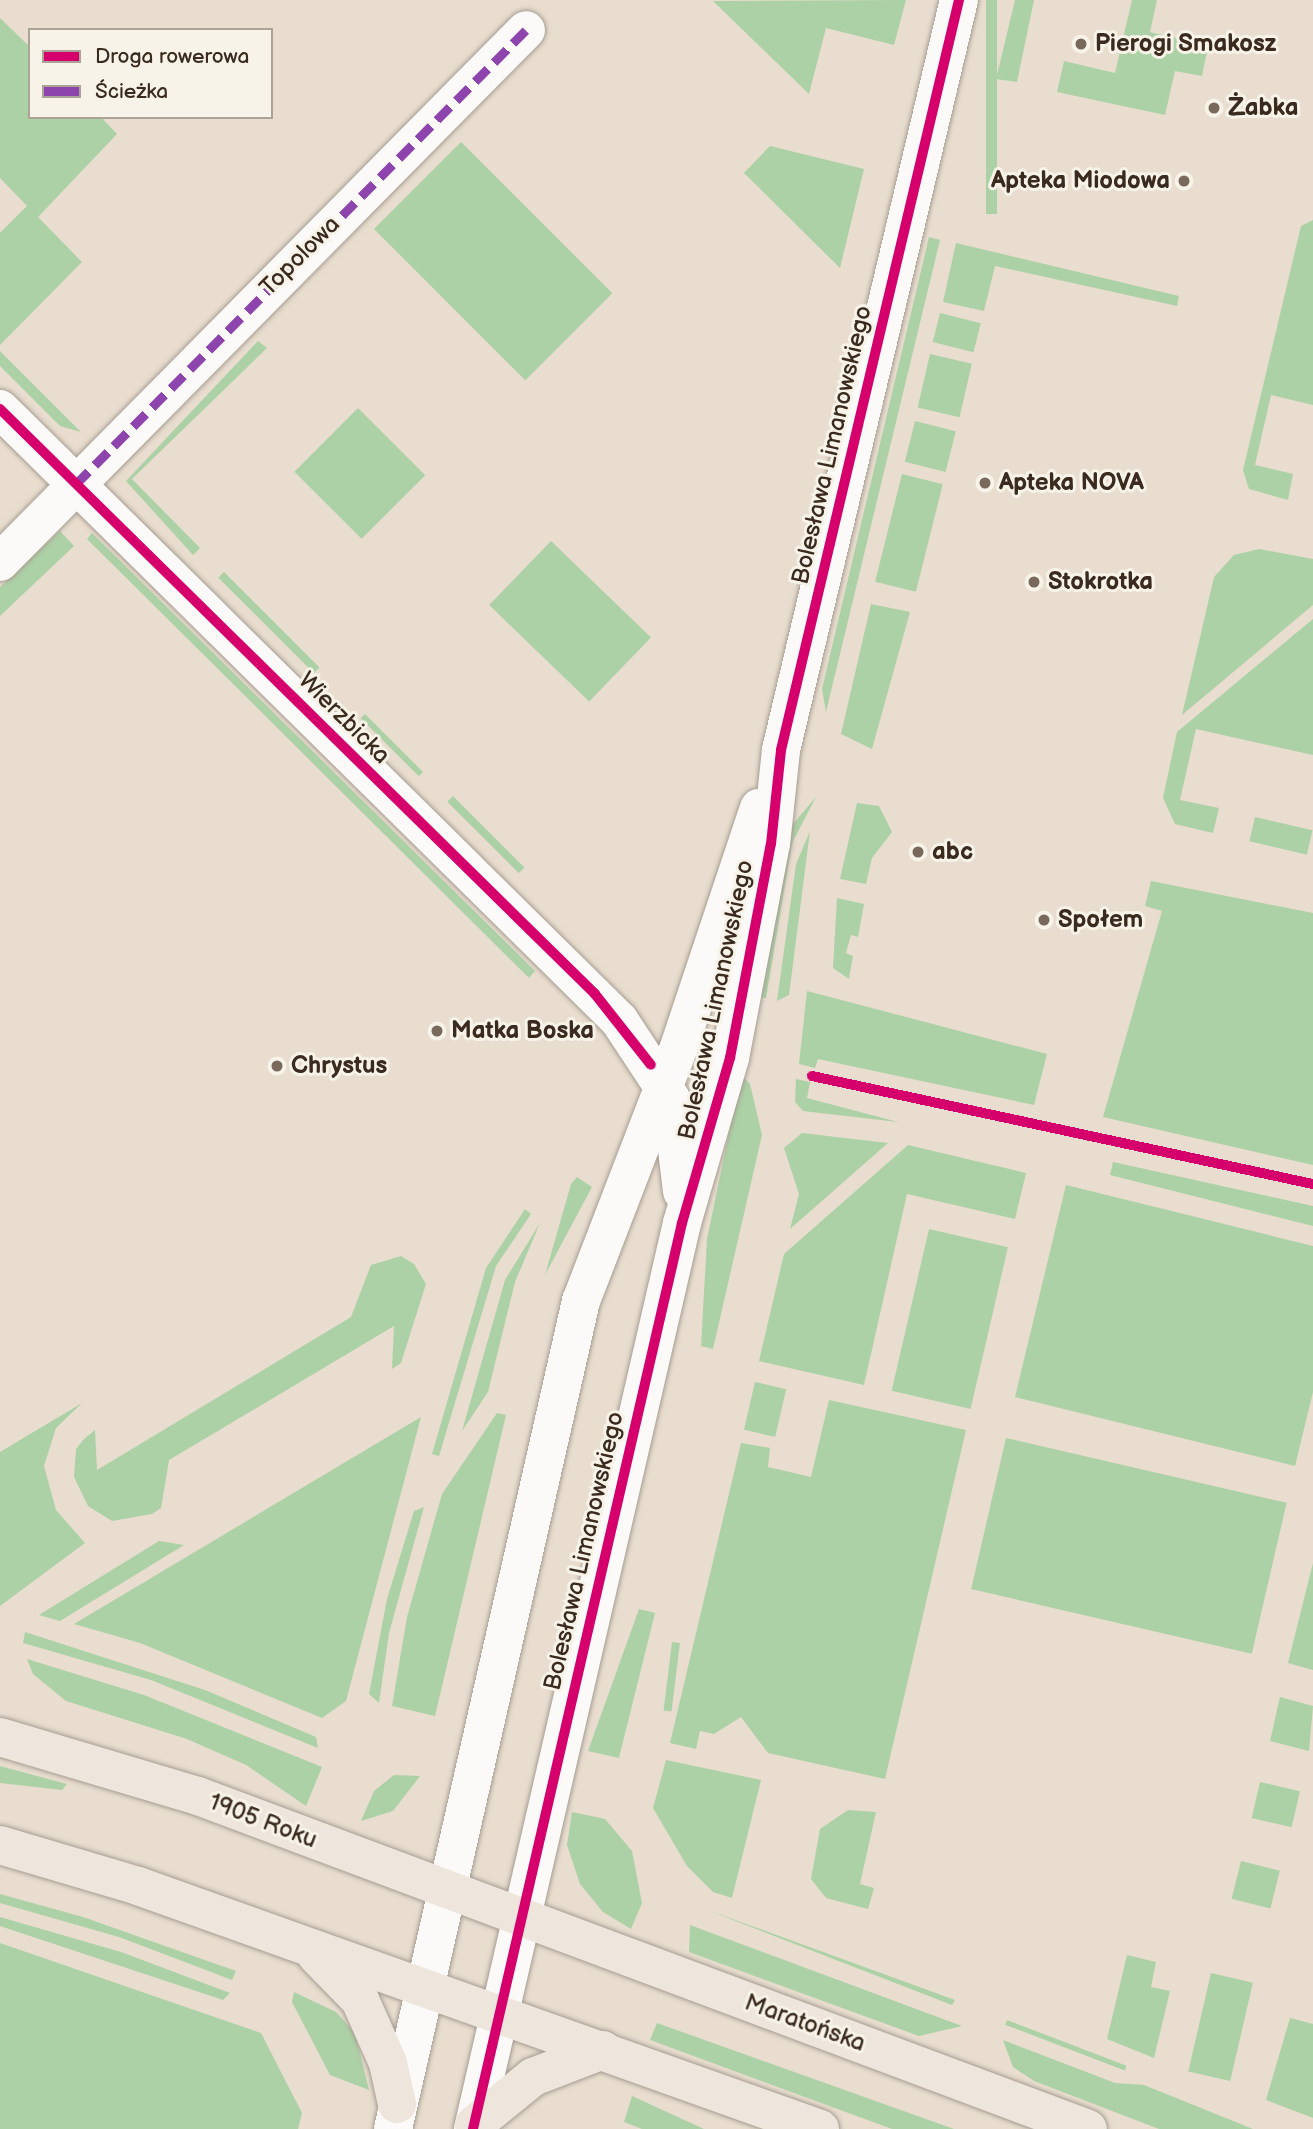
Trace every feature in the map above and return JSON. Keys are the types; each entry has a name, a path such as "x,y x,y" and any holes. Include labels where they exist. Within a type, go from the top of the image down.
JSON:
{"main road":[{"name":"1905 Roku","path":"0,1737 130,1772 522,1919"},
{"path":"0,1845 64,1861 820,2129"},
{"name":"Maratońska","path":"522,1919 1088,2129"},
{"path":"304,1945 360,2000 388,2063 395,2117"},
{"path":"474,2127 533,2077 603,2050"}],"street":[{"name":"Bolesława Limanowskiego","path":"395,2117 581,1301 780,758 959,0"},
{"name":"Topolowa","path":"0,562 526,30"},
{"name":"Wierzbicka","path":"0,409 595,994 663,1083"},
{"name":"Bolesława Limanowskiego","path":"474,2127 681,1223 730,1058 771,844 780,758"},
{"name":"Bolesława Limanowskiego","path":"663,1083 681,1144 681,1223"}],"green space":[{"path":"906,0 894,45 826,28 809,94 713,1"},
{"path":"986,0 997,0 997,214 986,214"},
{"path":"1015,0 1034,0 1017,82 996,79"},
{"path":"1132,0 1157,0 1150,32 1208,46 1202,76 1175,71 1165,115 1057,92 1064,61 1115,73"},
{"path":"0,18 28,45 28,119 103,119 117,134 38,217 82,262 0,345 0,233 27,206 0,178"},
{"path":"461,142 612,293 525,380 374,229"},
{"path":"770,146 864,169 840,268 744,173"},
{"path":"1313,220 1313,405 1271,395 1255,465 1293,474 1288,500 1249,489 1243,470 1301,226"},
{"path":"929,237 940,240 826,712 822,689"},
{"path":"956,243 1179,296 1177,306 995,266 984,311 943,302"},
{"path":"940,313 981,323 973,352 933,342"},
{"path":"258,341 267,348 132,479 200,548 193,555 126,481"},
{"path":"0,351 81,432 60,426 0,366"},
{"path":"930,354 972,364 960,417 918,408"},
{"path":"358,408 425,475 362,539 294,472"},
{"path":"915,421 956,431 946,472 905,462"},
{"path":"902,474 943,484 916,592 875,582"},
{"path":"60,531 74,546 0,616 0,587"},
{"path":"92,533 535,971 529,978 87,539"},
{"path":"551,541 651,638 589,702 489,605"},
{"path":"1259,549 1313,559 1313,605 1182,715 1214,577 1234,555"},
{"path":"224,572 319,667 314,673 218,578"},
{"path":"871,604 910,612 872,749 841,734"},
{"path":"1313,619 1313,755 1196,729 1180,800 1219,808 1213,833 1175,824 1163,798 1177,732"},
{"path":"365,714 423,772 419,776 361,718"},
{"path":"453,796 524,867 519,873 447,802"},
{"path":"816,797 792,843 766,998 758,997 793,824"},
{"path":"857,803 879,806 892,832 872,858 866,884 840,879"},
{"path":"1255,817 1312,830 1307,855 1249,841"},
{"path":"810,831 789,995 777,1001 796,864"},
{"path":"1151,881 1313,913 1313,1165 1103,1117 1162,911 1145,906"},
{"path":"837,898 864,904 858,937 851,935 846,953 853,956 849,979 833,968"},
{"path":"807,991 1047,1054 1034,1105 818,1059 815,1068 799,1064"},
{"path":"741,1075 750,1084 762,1135 713,1349 701,1346 707,1239"},
{"path":"796,1079 810,1082 807,1098 898,1122 803,1111 795,1102"},
{"path":"802,1133 888,1143 790,1229 799,1194 784,1148"},
{"path":"908,1145 1026,1173 1015,1219 907,1194 864,1385 759,1361 784,1254"},
{"path":"1113,1162 1313,1206 1313,1226 1110,1175"},
{"path":"577,1177 592,1187 545,1275 571,1184"},
{"path":"1066,1185 1313,1246 1313,1392 1295,1466 1015,1397"},
{"path":"525,1209 531,1214 496,1266 439,1456 432,1454 486,1268"},
{"path":"540,1223 515,1282 488,1392 462,1431 505,1280"},
{"path":"929,1229 1008,1247 971,1409 892,1391"},
{"path":"401,1256 414,1264 426,1284 401,1363 392,1369 394,1326 169,1460 161,1508 152,1514 112,1521 88,1506 74,1477 76,1449 95,1430 97,1470 351,1317 371,1265"},
{"path":"755,1382 786,1389 775,1437 744,1430"},
{"path":"829,1400 966,1430 885,1779 768,1753 741,1717 714,1734 700,1731 696,1749 670,1743 741,1443 770,1448 768,1467 811,1477"},
{"path":"82,1403 56,1428 44,1466 56,1510 85,1543 0,1606 0,1452"},
{"path":"497,1413 506,1415 435,1716 392,1706 407,1617 442,1494"},
{"path":"421,1417 346,1701 322,1718 140,1643 74,1624"},
{"path":"1006,1438 1287,1503 1252,1654 971,1589"},
{"path":"424,1507 389,1633 379,1703 369,1694 387,1599 414,1511"},
{"path":"159,1541 184,1545 60,1621 39,1615"},
{"path":"1313,1563 1313,1670 1288,1663"},
{"path":"639,1609 655,1613 619,1758 588,1751"},
{"path":"25,1632 205,1690 316,1737 318,1748 151,1680 23,1643"},
{"path":"672,1642 680,1643 672,1711 664,1710"},
{"path":"27,1659 144,1695 322,1767 306,1806 246,1765 187,1739 66,1701 33,1674"},
{"path":"1280,1697 1313,1706 1309,1751 1270,1741"},
{"path":"666,1760 761,1780 732,1898 713,1892 687,1866 653,1808"},
{"path":"0,1766 67,1784 62,1790 0,1783"},
{"path":"394,1775 420,1776 393,1811 361,1821 374,1791"},
{"path":"1260,1782 1300,1791 1292,1827 1252,1818"},
{"path":"848,1810 876,1812 860,1884 874,1888 868,1909 826,1898 811,1879 820,1829"},
{"path":"572,1812 605,1819 632,1851 642,1903 631,1929 603,1912 580,1884 567,1845"},
{"path":"1241,1861 1280,1871 1270,1909 1232,1899"},
{"path":"0,1894 83,1917 236,1971 232,1980 119,1937 0,1903"},
{"path":"705,1909 955,2000 952,2005"},
{"path":"0,1917 121,1952 230,1993 223,2000 0,1926"},
{"path":"690,1925 962,2026 919,2036 689,1952"},
{"path":"0,1943 261,2033 302,2113 298,2129 0,2129"},
{"path":"1127,1955 1156,1962 1151,1987 1170,1991 1154,2058 1107,2039"},
{"path":"1211,1973 1253,1983 1230,2081 1188,2071"},
{"path":"294,1992 336,2012 355,2033 369,2090 330,2075 292,2002"},
{"path":"1290,2018 1313,2024 1313,2118 1266,2100"},
{"path":"1007,2020 1126,2066 1125,2071 1005,2025"},
{"path":"657,2023 954,2129 892,2129 650,2040"},
{"path":"1003,2040 1115,2083 1144,2085 1253,2129 1159,2129 1034,2081 1013,2067"},
{"path":"632,2096 704,2129 642,2129 624,2122"}],"marked path":[{"path":"76,484 526,30"}],"cycle path":[{"path":"473,2129 682,1223 730,1058 771,844 781,750 959,0"},
{"path":"0,409 595,994 651,1065"},
{"path":"812,1076 1313,1184"}],"place":[{"name":"Pierogi Smakosz","path":"1081,44"},
{"name":"Żabka","path":"1214,108"},
{"name":"Apteka Miodowa","path":"1184,181"},
{"name":"Apteka NOVA","path":"985,483"},
{"name":"Stokrotka","path":"1034,582"},
{"name":"abc","path":"918,852"},
{"name":"Społem","path":"1044,920"},
{"name":"Matka Boska","path":"437,1031"},
{"name":"Chrystus","path":"277,1066"}]}
